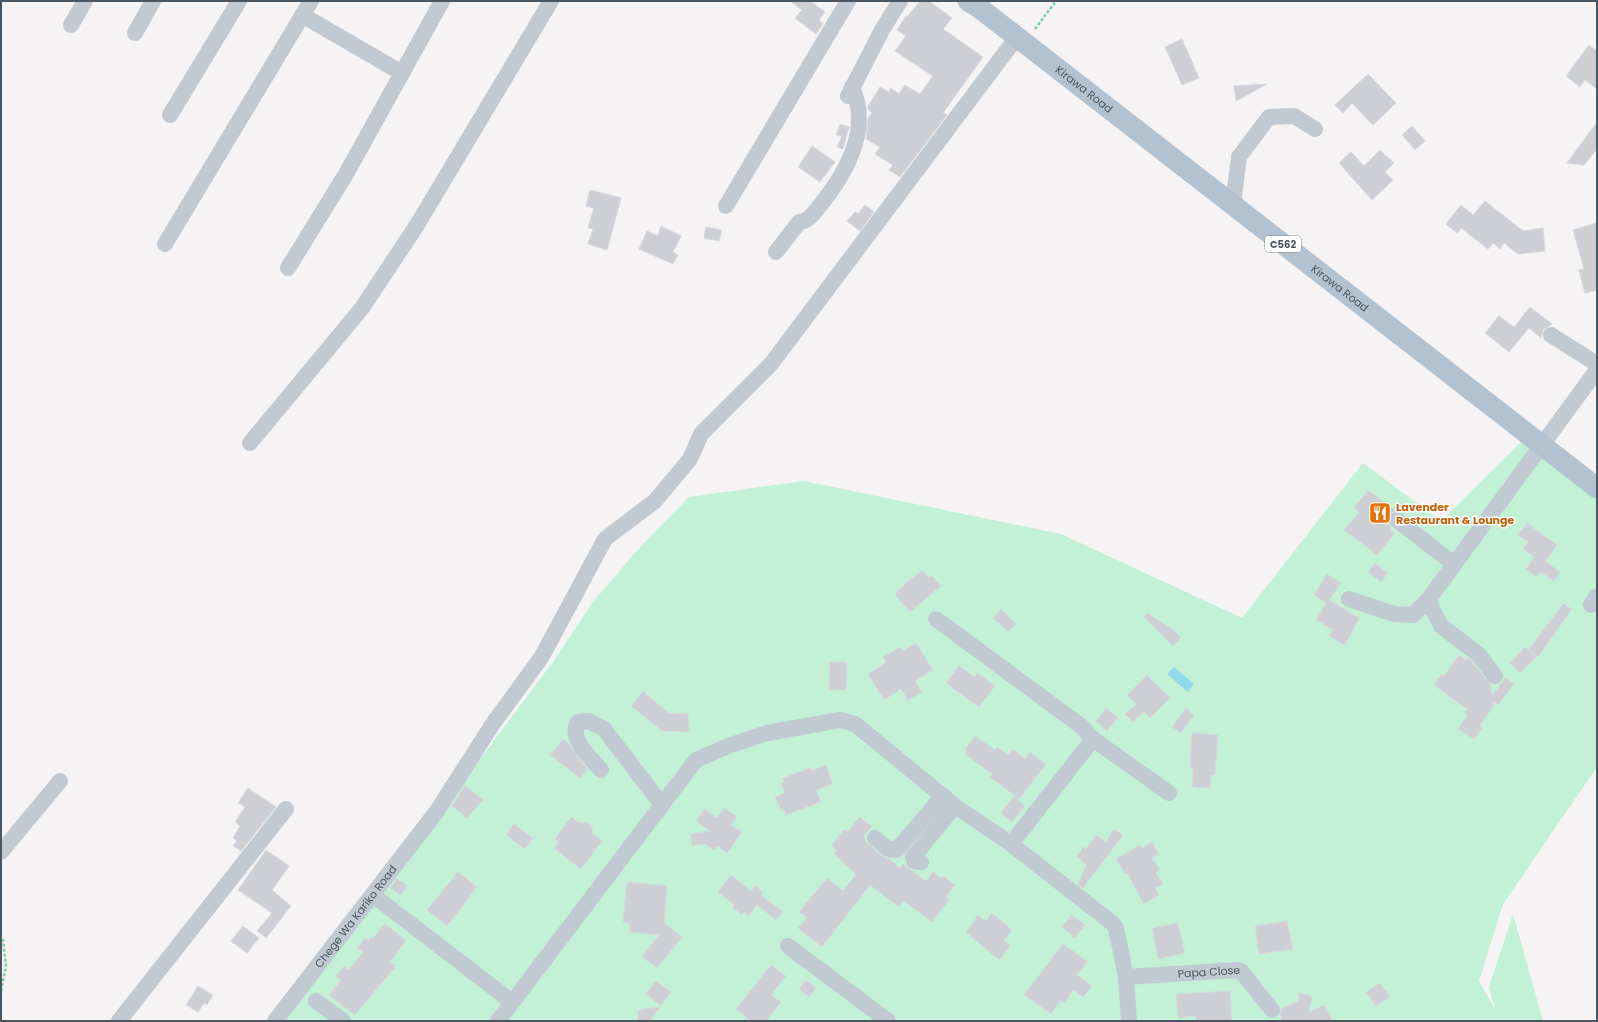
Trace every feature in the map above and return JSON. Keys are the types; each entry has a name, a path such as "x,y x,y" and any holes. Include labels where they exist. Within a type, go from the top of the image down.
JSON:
{"main road":[{"name":"Kirawa Road","path":"968,1 1021,40 1541,446 1597,488"}],"street":[{"path":"71,25 85,1"},
{"path":"135,33 153,1"},
{"path":"170,115 239,1"},
{"path":"165,244 311,1"},
{"path":"288,268 346,174 442,1"},
{"path":"250,443 362,308 417,225 551,1"},
{"path":"726,206 848,1"},
{"path":"776,252 799,222 805,221 812,215 829,194 851,157 860,117 857,97 849,93 882,30 900,1"},
{"path":"302,15 402,73"},
{"name":"Chege Wa Kariko Road","path":"274,1021 436,811 494,722 541,658 605,539 655,501 690,460 701,434 771,364 1021,40"},
{"path":"1233,205 1239,157 1269,116 1294,116 1315,129"},
{"path":"1550,335 1597,364"},
{"path":"1349,599 1394,614 1413,615 1428,600 1597,370"},
{"path":"1397,520 1454,564"},
{"path":"1428,600 1441,626 1478,654 1495,676"},
{"path":"936,620 1081,726 1093,739 1169,793"},
{"path":"498,1021 696,760 728,746 767,733 840,720 855,724 949,801 1011,844 1112,923 1116,928 1126,977 1129,1021"},
{"path":"601,770 577,739 574,731 578,722 590,721 604,729 662,805"},
{"path":"1011,844 1093,739"},
{"path":"1,852 60,781"},
{"path":"875,838 888,849 896,850 949,801"},
{"path":"920,862 914,861 913,857 949,801"},
{"path":"119,1021 286,809"},
{"path":"378,899 512,1002"},
{"path":"788,946 888,1021"},
{"name":"Papa Close","path":"1126,977 1237,970 1242,971 1272,1010"},
{"path":"316,1001 343,1021"}],"path":[{"path":"1021,40 1056,1"},
{"path":"1,991 6,966 3,939"}],"green space":[{"path":"1523,440 1597,498 1597,767 1503,904 1479,981 1495,1009 1489,987 1513,914 1543,1021 283,1021 553,662 592,603 641,546 689,497 804,481 1061,534 1242,618 1363,463 1441,521"}],"water":[{"path":"1174,667 1194,684 1188,692 1167,674"}],"building":[{"path":"790,1 810,1 825,12 819,20 823,24 816,34 795,18 802,10"},
{"path":"920,1 929,1 952,18 943,29 983,57 943,113 947,115 900,177 889,170 893,165 875,154 880,147 866,139 868,118 872,113 867,108 880,87 889,92 891,88 899,94 905,85 920,94 933,76 895,51 906,36 897,30 906,16 907,17"},
{"path":"1182,39 1199,78 1182,85 1165,47"},
{"path":"1589,45 1597,51 1597,89 1585,80 1580,87 1566,76"},
{"path":"1368,74 1396,103 1373,125 1352,103 1343,113 1335,105"},
{"path":"1267,84 1236,101 1234,86"},
{"path":"1597,122 1597,149 1584,165 1567,163"},
{"path":"840,124 849,127 843,149 837,147 842,136 836,135"},
{"path":"1412,126 1425,141 1415,150 1402,135"},
{"path":"812,146 835,162 820,182 798,167"},
{"path":"1380,150 1394,163 1385,172 1393,180 1372,200 1339,163 1351,152 1364,166"},
{"path":"590,190 621,198 607,250 588,244 593,229 588,228 594,208 586,206"},
{"path":"1485,201 1523,231 1543,228 1545,251 1518,254 1504,243 1500,249 1493,243 1488,249 1461,228 1457,233 1446,224 1461,205 1473,215"},
{"path":"865,205 874,212 860,231 847,221 855,212 858,214"},
{"path":"1597,223 1597,290 1585,293 1579,270 1584,269 1573,230"},
{"path":"661,226 681,236 673,252 678,255 673,264 639,249 647,231 658,236"},
{"path":"706,227 722,230 719,241 704,238"},
{"path":"1530,307 1552,324 1543,330 1541,338 1529,328 1509,352 1485,333 1499,316 1514,327"},
{"path":"1368,490 1396,511 1390,514 1388,519 1388,524 1392,528 1390,531 1394,534 1377,555 1344,530 1359,512 1354,508"},
{"path":"1527,523 1557,545 1545,561 1560,572 1554,581 1540,572 1536,577 1526,569 1534,557 1523,549 1528,542 1518,535"},
{"path":"1375,563 1388,573 1381,582 1368,572"},
{"path":"922,570 929,578 932,576 941,586 910,612 896,596 896,592"},
{"path":"1327,574 1341,583 1329,600 1359,618 1345,645 1329,636 1333,630 1316,620 1326,603 1314,595"},
{"path":"1563,604 1572,609 1538,657 1529,649"},
{"path":"1001,609 1016,624 1008,632 993,618"},
{"path":"1147,613 1172,629 1181,638 1173,646 1144,617"},
{"path":"916,643 933,670 915,681 922,692 908,700 901,689 884,700 868,674 886,662 883,657 900,647 903,651"},
{"path":"1525,647 1536,657 1520,673 1510,663"},
{"path":"1459,655 1466,660 1468,658 1490,684 1492,695 1506,678 1514,684 1498,705 1493,702 1494,706 1479,726 1482,728 1474,739 1458,729 1468,715 1464,713 1467,709 1434,685 1442,674 1444,676"},
{"path":"830,662 847,662 846,690 829,690"},
{"path":"959,666 974,677 977,673 995,686 979,707 946,683"},
{"path":"1147,675 1170,698 1150,718 1144,712 1133,722 1125,714 1136,704 1127,695"},
{"path":"643,691 668,713 688,714 689,732 662,731 631,706"},
{"path":"1106,708 1118,718 1107,731 1096,721"},
{"path":"1186,708 1194,715 1181,733 1172,727"},
{"path":"1192,733 1218,735 1215,775 1211,775 1210,788 1192,787 1193,768 1190,768"},
{"path":"975,736 995,750 997,747 1008,755 1013,749 1025,759 1030,752 1046,764 1019,799 990,777 992,774 965,754 967,751 965,750"},
{"path":"563,739 569,744 587,769 580,778 550,755"},
{"path":"826,765 833,784 816,790 821,802 786,815 783,808 780,809 775,797 785,793 781,784 784,782 783,778 810,768 811,771"},
{"path":"465,785 483,800 467,818 452,806"},
{"path":"248,788 276,807 241,851 233,846 237,841 233,838 240,826 235,822 245,807 238,803"},
{"path":"1014,796 1025,806 1012,822 1001,813"},
{"path":"724,808 737,817 731,825 742,832 727,853 717,846 714,850 705,844 692,845 690,834 710,831 696,821 705,809 717,818"},
{"path":"571,817 578,822 589,823 592,826 593,834 602,841 581,869 555,849 559,842 555,839"},
{"path":"859,817 872,826 864,836 866,842 882,856 889,859 900,868 903,864 926,881 933,872 941,878 943,876 955,885 946,897 949,900 932,922 904,901 899,907 870,885 822,947 798,928 807,918 799,912 827,878 843,891 856,874 834,854 837,850 831,846 844,829 848,832"},
{"path":"514,824 533,838 525,849 506,835"},
{"path":"1114,829 1123,835 1083,888 1078,885 1086,865 1077,856 1083,847 1086,849 1096,835 1106,842"},
{"path":"1152,842 1159,854 1152,858 1160,870 1156,873 1163,884 1155,888 1159,895 1144,904 1127,873 1125,874 1116,859 1140,845 1142,848"},
{"path":"266,850 289,866 272,890 291,906 266,938 257,931 272,913 238,890"},
{"path":"458,872 477,887 447,926 427,910"},
{"path":"731,875 751,891 755,885 763,892 761,895 783,912 776,920 757,905 749,916 744,912 742,915 732,907 734,905 718,892"},
{"path":"397,878 407,886 400,895 390,888"},
{"path":"627,882 667,886 664,923 682,937 657,968 642,957 659,935 629,932 630,923 623,922"},
{"path":"992,913 1012,930 1004,940 1010,946 999,960 966,932 978,915 986,921"},
{"path":"1071,915 1085,925 1075,938 1062,927"},
{"path":"1287,921 1293,949 1259,954 1255,926"},
{"path":"1178,923 1185,953 1158,959 1152,928"},
{"path":"385,924 406,940 390,962 396,966 355,1015 329,995 341,980 336,976 344,966 349,970 363,952 357,948 365,938 368,940 371,937 372,939"},
{"path":"243,926 259,938 247,953 231,941"},
{"path":"1063,944 1087,961 1077,975 1092,986 1083,997 1073,990 1064,1003 1060,1000 1051,1014 1024,995"},
{"path":"771,965 786,976 771,995 781,1002 766,1021 751,1021 736,1009"},
{"path":"806,980 816,988 809,997 799,989"},
{"path":"656,981 671,992 661,1006 646,994"},
{"path":"1380,983 1390,997 1376,1006 1366,992"},
{"path":"198,986 213,995 207,1005 204,1003 198,1012 186,1005"},
{"path":"1230,991 1232,1021 1196,1021 1195,1016 1178,1018 1176,994"},
{"path":"1299,993 1312,996 1309,1012 1325,1005 1332,1021 1282,1021 1280,1015 1281,1009 1298,1001"},
{"path":"660,1007 650,1021 638,1021 638,1010"}],"place":[{"name":"Lavender Restaurant & Lounge","path":"1380,513"}]}
